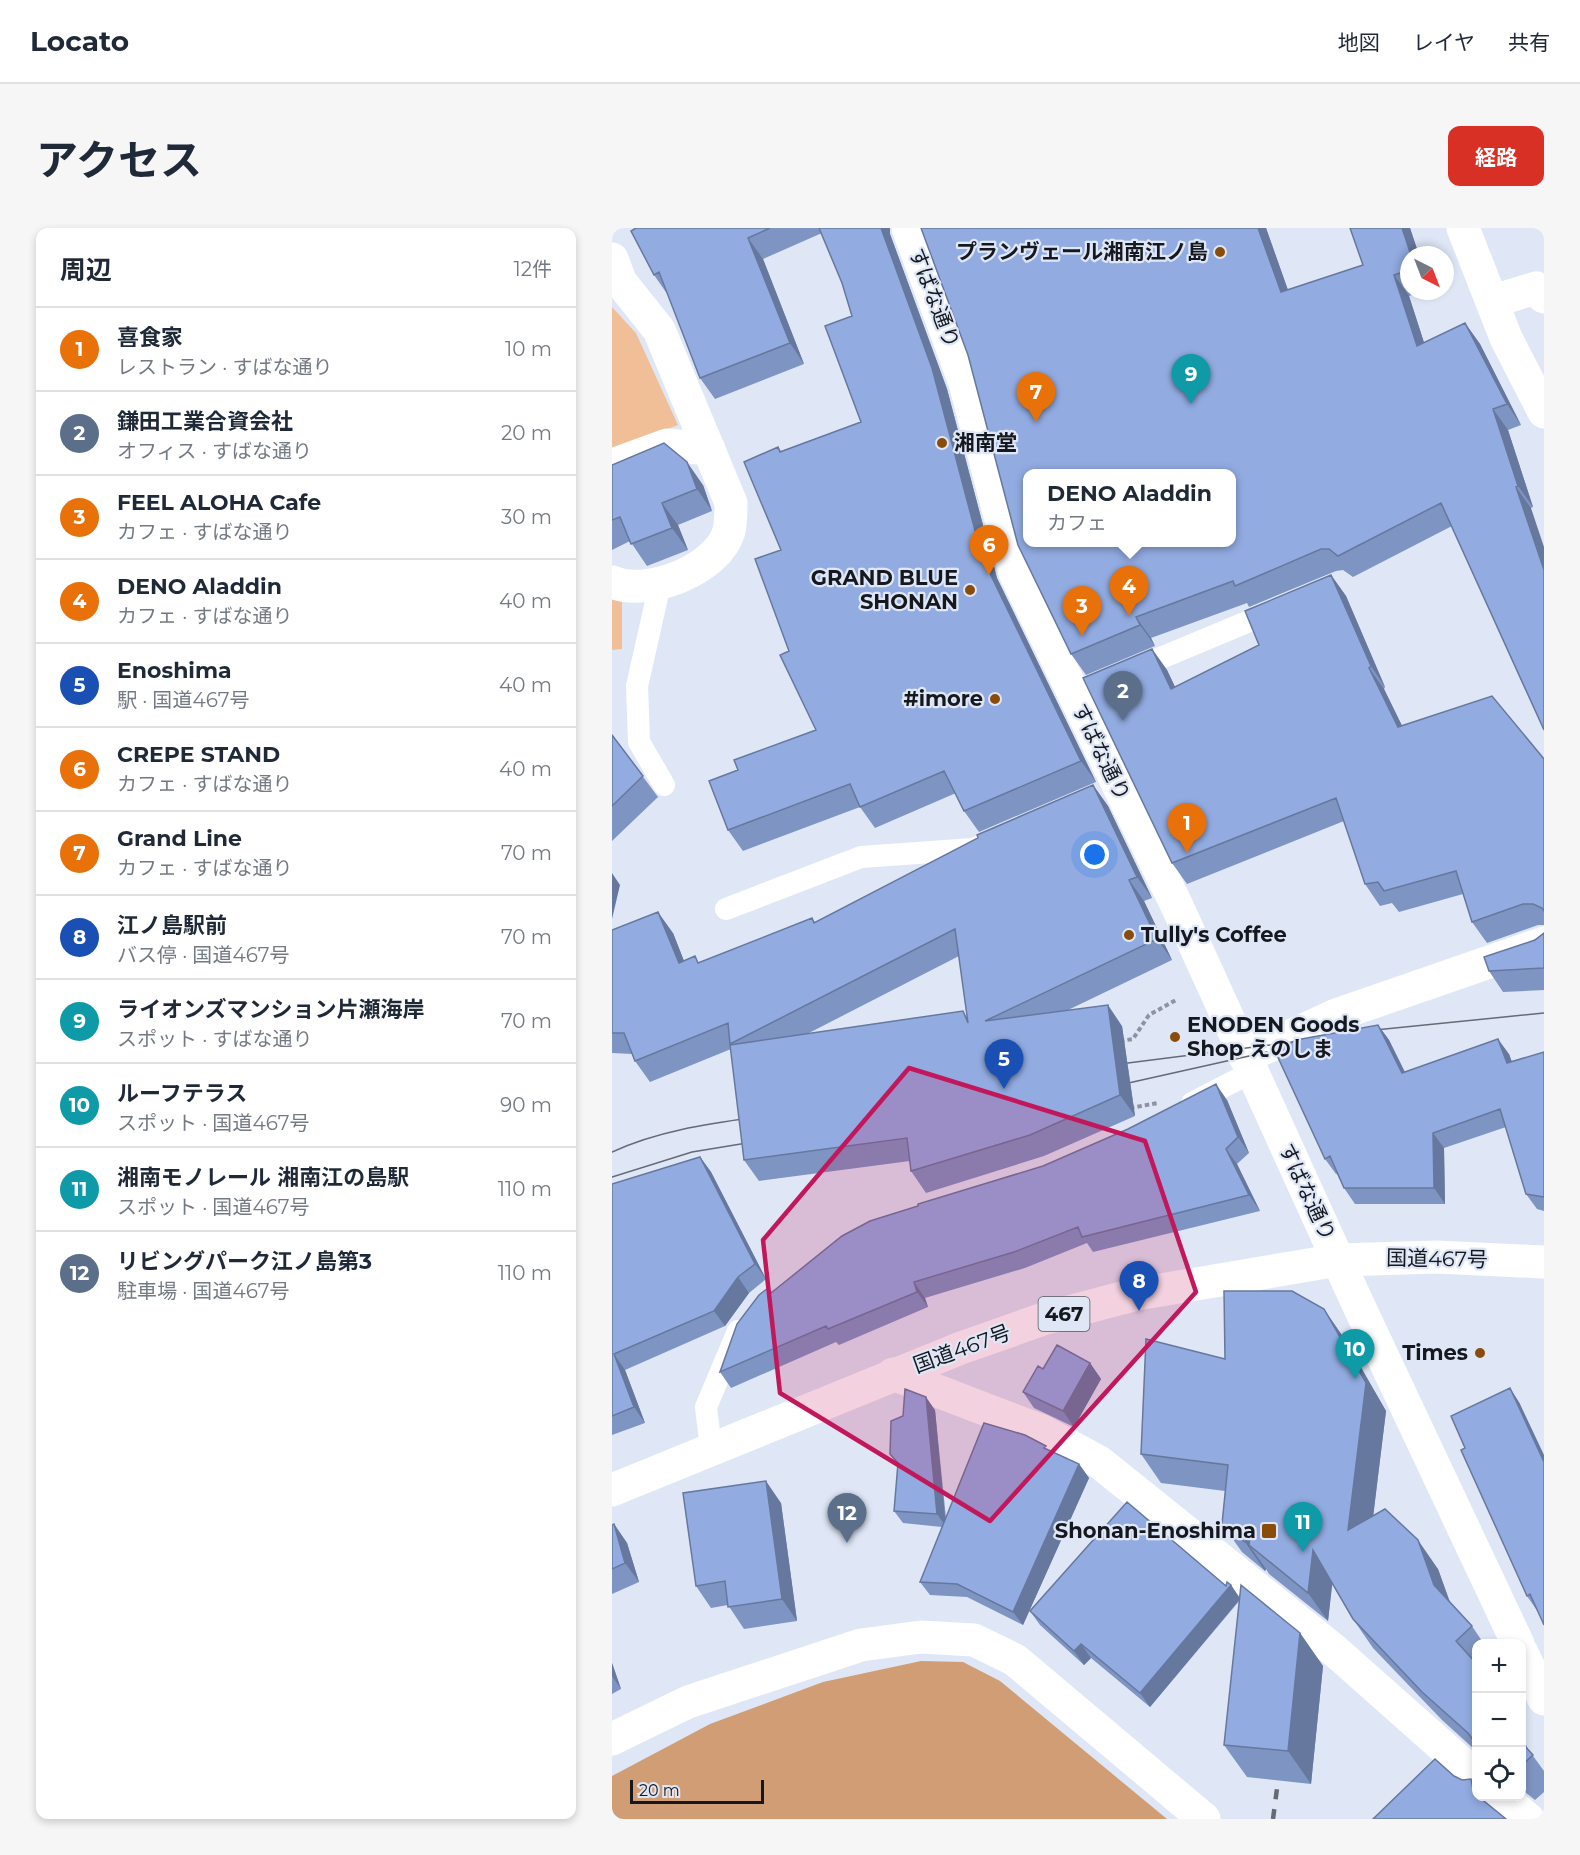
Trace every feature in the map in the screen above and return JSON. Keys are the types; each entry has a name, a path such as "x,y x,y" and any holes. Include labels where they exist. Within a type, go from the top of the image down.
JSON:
{"main road":[{"name":"すばな通り","path":"908,228 965,383 1015,573 1083,690 1107,791 1211,981 1338,1260 1516,1639"},
{"path":"1463,228 1506,338 1540,400 1544,412"},
{"path":"612,259 620,281 659,330 731,503 729,532 709,562 660,584 626,588 612,582"},
{"path":"1493,301 1536,288 1544,297"},
{"path":"612,465 668,445 709,448"},
{"path":"1249,1065 1336,1015 1544,943"},
{"name":"国道467号","path":"612,1490 892,1374 1047,1318 1137,1294 1338,1260 1437,1257 1544,1262"},
{"path":"892,1374 1042,1431 1099,1462 1335,1651 1472,1772"},
{"path":"612,1739 688,1702 861,1645 921,1637 975,1640 1015,1660 1203,1819"},
{"path":"1526,1661 1544,1699"},
{"path":"1505,1801 1528,1819"}],"lane":[{"path":"660,584 637,686 639,742 664,785"},
{"path":"1116,677 1298,601"},
{"path":"726,909 861,857 974,849 1004,836"},
{"path":"1170,1114 1249,1065"},
{"path":"711,1449 706,1407 733,1338 753,1310"}],"path":[{"path":"1111,1042 1133,1039 1149,1015 1211,981"},
{"path":"1123,1109 1163,1102 1170,1114"}],"highlighted area":[{"path":"909,1068 1145,1141 1196,1292 990,1521 780,1393 763,1240"}],"shaded area":[{"path":"612,307 636,333 678,425 612,450"},
{"path":"612,599 622,602 622,649 612,650"},
{"path":"921,1661 963,1662 1000,1681 1167,1819 612,1819 612,1776 710,1724 823,1682"}],"building":[{"path":"636,228 770,228 748,238 790,343 700,378 659,272 654,275 631,231"},
{"path":"819,228 881,228 932,368 982,557 1081,761 964,811 944,771 860,807 850,784 728,830 709,781 738,770 734,760 816,730 780,655 789,651 755,559 781,550 744,462 778,447 780,452 861,422 825,326 852,316 842,283"},
{"path":"921,228 1258,228 1281,292 1363,265 1350,228 1402,228 1408,246 1400,246 1400,273 1394,275 1400,300 1402,300 1417,346 1465,323 1507,404 1493,409 1544,570 1544,730 1441,503 1338,556 1329,549 1321,549 1235,586 1233,581 1136,617 1140,625 1071,654 1018,545 968,355"},
{"path":"664,443 687,462 697,489 662,503 672,528 631,544 620,517 612,520 612,465"},
{"path":"1331,575 1371,666 1369,668 1398,727 1492,696 1544,759 1544,911 1533,904 1523,904 1472,922 1456,871 1384,891 1378,882 1365,884 1336,798 1172,863 1083,678 1152,649 1171,689 1259,645 1245,611"},
{"path":"612,735 643,776 612,806"},
{"path":"1093,785 1137,877 1129,880 1157,939 985,1021 1108,1005 1120,1095 1030,1135 911,1171 907,1138 744,1160 730,1045 963,1011 968,1023 955,929 730,1044 728,1023 635,1061 624,1033 612,1033 612,930 658,912 679,963 695,956 698,963 812,918 814,923 978,838 977,835"},
{"path":"1544,933 1544,968 1489,971 1484,957 1535,940"},
{"path":"1378,1025 1402,1073 1498,1039 1507,1063 1544,1052 1544,1197 1526,1194 1500,1109 1433,1133 1434,1188 1344,1188 1330,1156 1325,1159 1275,1051 1296,1040"},
{"path":"1216,1084 1238,1137 1226,1149 1249,1195 1082,1237 1078,1227 1014,1252 914,1282 917,1292 828,1329 826,1326 720,1372 737,1324 759,1295 768,1288 771,1293 842,1236 870,1221 918,1206 918,1204 1043,1166 1128,1129"},
{"path":"700,1157 755,1264 738,1277 714,1311 614,1354 634,1407 612,1416 612,1184"},
{"path":"1224,1291 1292,1291 1324,1309 1366,1383 1348,1530 1385,1509 1418,1540 1434,1585 1472,1626 1456,1641 1472,1659 1472,1738 1422,1692 1353,1619 1313,1550 1308,1593 1249,1545 1250,1536 1245,1542 1222,1524 1228,1465 1141,1454 1146,1339 1225,1359"},
{"path":"1057,1345 1090,1363 1063,1411 1023,1392 1038,1366 1043,1369"},
{"path":"1510,1388 1544,1462 1544,1625 1530,1594 1527,1596 1461,1450 1465,1448 1451,1416"},
{"path":"905,1389 926,1397 937,1514 894,1511 898,1463 890,1454 891,1421 903,1416"},
{"path":"984,1423 1025,1435 1046,1446 1044,1448 1079,1464 1013,1612 957,1584 920,1582"},
{"path":"766,1481 782,1599 728,1607 725,1581 696,1586 683,1493"},
{"path":"1127,1502 1226,1586 1227,1582 1231,1585 1140,1693 1081,1644 1074,1651 1030,1611"},
{"path":"614,1524 625,1563 612,1569 612,1525"},
{"path":"1241,1585 1300,1633 1288,1751 1224,1745"},
{"path":"1526,1747 1533,1755 1526,1761"},
{"path":"1435,1759 1454,1776 1462,1780 1471,1779 1472,1801 1484,1801 1506,1819 1373,1819"}],"tram line":[{"path":"1365,1031 1544,1013"},
{"path":"1112,1065 1309,1040"},
{"path":"1115,1086 1267,1052"},
{"path":"612,1152 664,1134 756,1117"},
{"path":"612,1177 692,1152 759,1141"}],"railway":[{"path":"1273,1819 1278,1781"}],"place":[{"name":"プランヴェール湘南江ノ島","path":"1220,252"},
{"name":"ライオンズマンション片瀬海岸","path":"1191,404"},
{"name":"Grand Line","path":"1036,422"},
{"name":"湘南堂","path":"942,443"},
{"name":"CREPE STAND","path":"989,575"},
{"name":"GRAND BLUE SHONAN","path":"970,590"},
{"name":"DENO Aladdin","path":"1129,616"},
{"name":"FEEL ALOHA Cafe","path":"1082,636"},
{"name":"#imore","path":"995,699"},
{"name":"鎌田工業合資会社","path":"1123,721"},
{"name":"喜食家","path":"1187,853"},
{"name":"Tully's Coffee","path":"1129,935"},
{"name":"ENODEN Goods Shop えのしま","path":"1175,1037"},
{"name":"Enoshima","path":"1004,1089"},
{"name":"江ノ島駅前","path":"1139,1311"},
{"name":"Times","path":"1480,1353"},
{"name":"ルーフテラス","path":"1355,1379"},
{"name":"Shonan-Enoshima","path":"1269,1531"},
{"name":"リビングパーク江ノ島第3","path":"847,1543"},
{"name":"湘南モノレール 湘南江の島駅","path":"1303,1552"}]}
